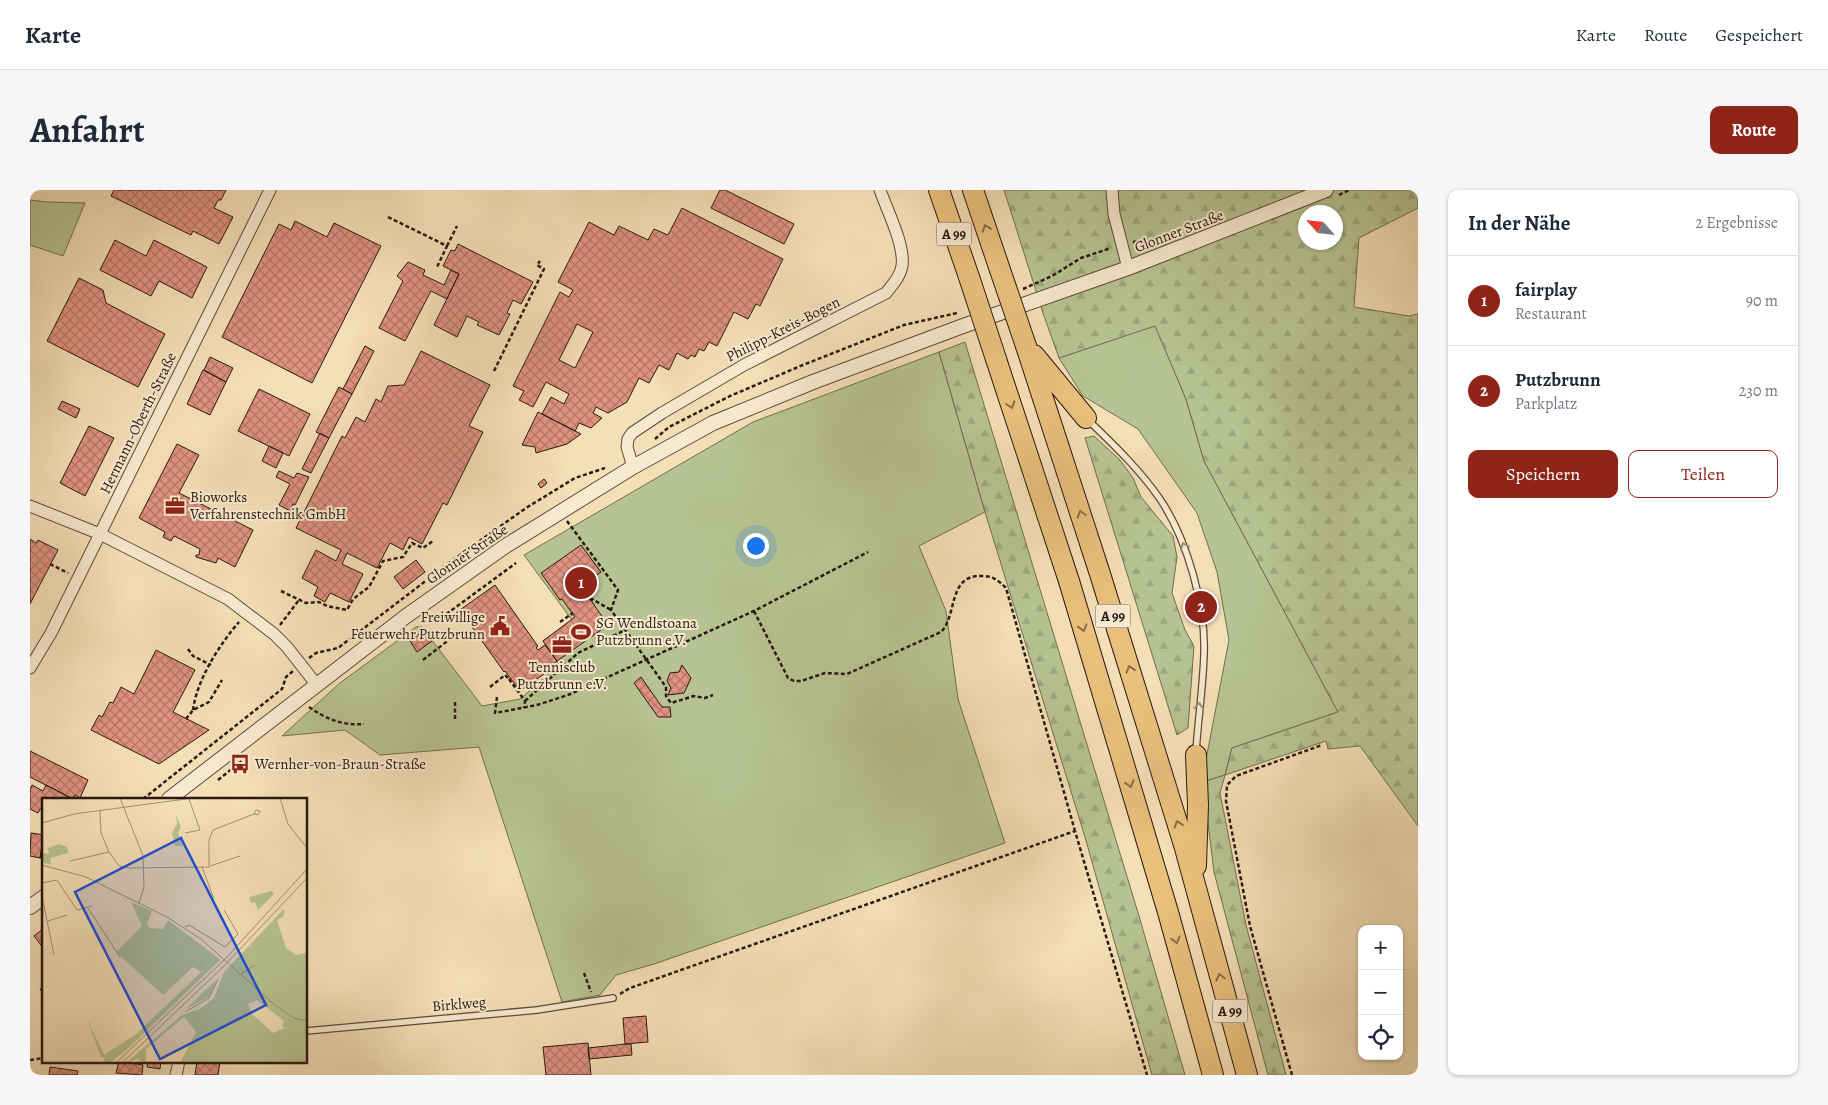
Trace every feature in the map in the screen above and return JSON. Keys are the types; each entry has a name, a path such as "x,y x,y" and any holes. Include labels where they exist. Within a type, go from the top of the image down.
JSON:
{"highway":[{"name":"A 99","path":"939,190 1069,582 1168,912 1213,1075"},
{"name":"A 99","path":"973,190 1109,601 1185,848 1247,1075"},
{"path":"1026,346 1086,418"},
{"path":"1196,754 1198,805 1196,888"}],"street":[{"name":"Hermann-Oberth-Straße","path":"30,668 51,633 270,190"},
{"name":"Philipp-Kreis-Bogen","path":"631,462 627,447 632,433 662,413 744,365 886,292 897,280 902,265 900,246 880,190"},
{"path":"1112,190 1114,214 1128,268"},
{"name":"Glonner Straße","path":"170,798 420,605 631,462 713,423 813,382 963,326 1128,268 1326,190"},
{"path":"30,506 100,534 206,586 247,612 274,634 287,647 316,684"},
{"path":"30,907 42,898"},
{"path":"176,1075 179,1062"}],"lane":[{"path":"1086,418 1128,458 1161,500 1185,547 1202,607 1204,653 1196,754"},
{"name":"Birklweg","path":"308,1031 537,1010 613,998"}],"path":[{"path":"388,217 447,246"},
{"path":"437,267 457,226"},
{"path":"1032,286 1081,258 1121,244 1148,239 1166,240 1170,252"},
{"path":"494,371 544,269 538,265 540,261"},
{"path":"651,442 670,427 730,396 803,365 904,325 958,312"},
{"path":"144,798 282,689 286,677 300,665 316,653 338,648 457,557 526,508 575,478 616,464 631,462"},
{"path":"568,522 618,590 611,610"},
{"path":"281,591 306,603 318,602 346,610 353,599 370,587 384,561 403,558 412,544 423,548 433,541"},
{"path":"497,697 495,714 568,695 754,611 868,552"},
{"path":"50,564 61,570"},
{"path":"441,618 516,564"},
{"path":"754,611 788,678 794,681 801,681 825,672 847,674 941,632 947,626 956,593 961,585 977,575 989,576 1000,581 1006,588 1147,1075"},
{"path":"590,600 592,599 611,610 666,687 666,696 671,703 694,696 705,698 712,696"},
{"path":"284,620 299,600"},
{"path":"193,710 194,698 223,640 247,612"},
{"path":"560,622 572,613"},
{"path":"524,708 525,701 578,653 625,630"},
{"path":"423,660 454,636"},
{"path":"188,649 193,656 211,665"},
{"path":"490,687 505,675 510,679 525,701"},
{"path":"186,719 193,710 209,702 222,680"},
{"path":"455,702 455,719"},
{"path":"308,706 322,716 350,726 364,724"},
{"path":"1292,1075 1250,926 1226,801 1227,785 1236,776 1322,745"},
{"path":"630,988 1075,831"},
{"path":"584,973 593,1001"}],"green space":[{"path":"1004,190 1418,190 1418,208 1359,238 1354,307 1409,316 1418,314 1418,826 1360,746 1328,749 1326,741 1225,775 1232,748 1338,712 1204,461 1186,399 1155,326 1059,358"},
{"path":"30,200 85,203 63,256 30,245"},
{"path":"1155,325 1186,399 1204,461 1338,712 1232,748 1225,775 1203,782 1229,640 1217,572 1197,513 1138,429 1083,396 1059,358"},
{"path":"965,342 1139,916 1185,1075 1152,1075 1085,837 985,512 939,352"},
{"path":"939,352 985,512 919,546 946,611 958,699 1005,843 654,964 616,975 600,995 562,1002 479,747 380,755 345,730 282,736 340,683 416,627 422,627 482,706 520,699 559,665 543,641 572,620 524,555 753,422"},
{"path":"1094,436 1120,460 1133,478 1141,497 1173,536 1177,557 1172,593 1185,630 1194,646 1188,728 1177,735 1085,438"},
{"path":"1225,775 1220,793 1246,925 1286,1075 1268,1075 1214,872 1203,782"}],"building":[{"path":"114,190 226,190 214,208 233,217 219,244 193,231 191,235 111,196"},
{"path":"720,190 725,190 794,224 784,244 711,208"},
{"path":"682,208 783,259 760,306 756,304 748,319 734,312 717,346 709,342 704,351 699,349 695,357 691,355 688,359 677,353 669,370 659,365 649,383 639,378 627,402 608,413 596,407 593,413 602,418 591,428 579,423 575,431 542,414 551,397 564,404 569,394 546,382 533,407 519,400 524,391 513,386 560,292 569,297 573,290 558,282 589,222 614,235 619,226 648,240 654,229 668,235","holes":["577,324 593,332 575,368 559,360"]},
{"path":"295,221 327,237 334,223 381,246 312,383 222,337 279,224 291,230"},
{"path":"115,240 146,256 154,240 207,267 192,298 159,281 151,296 100,270"},
{"path":"458,244 533,282 521,304 513,300 507,313 510,314 499,335 477,325 479,322 467,316 457,337 434,325 459,274 443,266 451,250 455,251"},
{"path":"408,262 425,270 423,275 444,285 451,270 459,274 447,299 431,291 405,341 379,328 403,281 397,276"},
{"path":"79,278 103,290 106,303 165,334 138,387 47,341"},
{"path":"365,346 374,351 352,394 343,389"},
{"path":"421,351 490,385 469,426 483,432 447,505 443,503 422,544 409,537 403,550 390,543 377,568 347,553 342,564 363,574 349,602 330,593 325,602 314,596 318,587 302,578 316,550 336,561 341,550 296,528 342,436 345,438 356,417 365,422 376,399 381,402 388,386 404,385"},
{"path":"210,357 233,368 226,382 204,370"},
{"path":"203,370 226,382 210,415 187,404"},
{"path":"339,387 352,394 329,438 316,432"},
{"path":"259,389 310,414 289,456 238,431"},
{"path":"62,401 80,409 76,418 58,409"},
{"path":"538,412 581,434 567,444 536,453 535,447 522,445"},
{"path":"89,426 114,438 85,496 60,483"},
{"path":"320,433 329,438 311,473 302,469"},
{"name":"Bioworks Verfahrenstechnik GmbH","path":"177,444 199,455 179,493 253,530 235,567 218,558 216,563 196,557 196,555 199,555 200,549 174,536 171,541 163,537 165,532 139,518"},
{"path":"269,446 283,453 276,468 262,461"},
{"path":"279,471 294,478 297,473 309,477 290,511 279,505 290,484 276,477"},
{"path":"544,479 547,483 541,488 538,484"},
{"path":"30,539 36,543 38,540 58,550 30,604"},
{"path":"581,545 601,572 581,586 608,625 557,661 543,641 575,617 541,573"},
{"path":"416,560 425,572 403,589 394,577"},
{"path":"495,585 538,646 536,648 538,650 545,645 557,661 550,667 551,669 520,691 504,672 460,610"},
{"path":"424,630 432,641 417,652 410,641"},
{"path":"156,650 195,670 173,712 209,730 159,764 91,730 99,715 102,717 110,702 113,703 121,687 134,694"},
{"path":"682,665 691,678 684,693 668,695 671,688 667,681 670,673 679,672"},
{"path":"641,677 662,707 670,707 671,717 658,717 634,683"},
{"path":"30,751 88,780 80,798 75,795 71,798 30,777"},
{"path":"32,785 43,791 46,785 71,798 42,798 42,810 40,809 38,813 30,809 30,789"},
{"path":"31,833 42,835 40,858 30,856"},
{"path":"42,930 42,946 34,936"},
{"path":"646,1016 648,1042 625,1044 623,1018"},
{"path":"588,1043 591,1075 546,1075 543,1047"},
{"path":"631,1044 632,1055 589,1059 588,1048"},
{"path":"119,1062 143,1065 142,1075 116,1073"},
{"path":"148,1062 161,1062 160,1069 147,1067"},
{"path":"197,1062 220,1062 218,1075 195,1075"},
{"path":"50,1067 78,1071 77,1075 49,1075"}],"place":[{"name":"Bioworks Verfahrenstechnik GmbH","path":"175,506"},
{"name":"fairplay","path":"581,583"},
{"name":"Putzbrunn","path":"1201,607"},
{"name":"Freiwillige Feuerwehr Putzbrunn","path":"500,626"},
{"name":"SG Wendlstoana Putzbrunn e.V.","path":"581,632"},
{"name":"Tennisclub Putzbrunn e.V.","path":"562,645"},
{"name":"Wernher-von-Braun-Straße","path":"240,764"}]}
